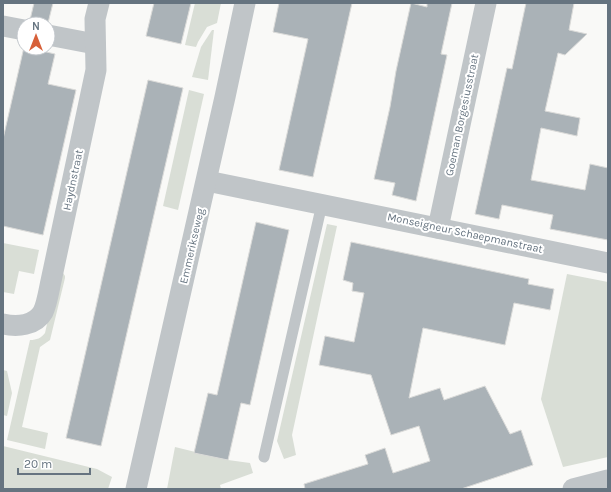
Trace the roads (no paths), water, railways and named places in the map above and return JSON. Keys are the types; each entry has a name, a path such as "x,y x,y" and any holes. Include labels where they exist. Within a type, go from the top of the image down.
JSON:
{"street":[{"name":"Haydnstraat","path":"3,324 20,326 31,323 38,319 43,312 96,70 95,19 99,3"},
{"name":"Emmerikseweg","path":"136,489 207,180 245,3"},
{"name":"Goeman Borgesiusstraat","path":"438,228 486,3"},
{"path":"3,26 16,28"},
{"path":"56,37 95,44"},
{"name":"Monseigneur Schaepmanstraat","path":"207,180 608,263"},
{"path":"575,489 608,480"}],"lane":[{"path":"264,457 322,204"}]}
